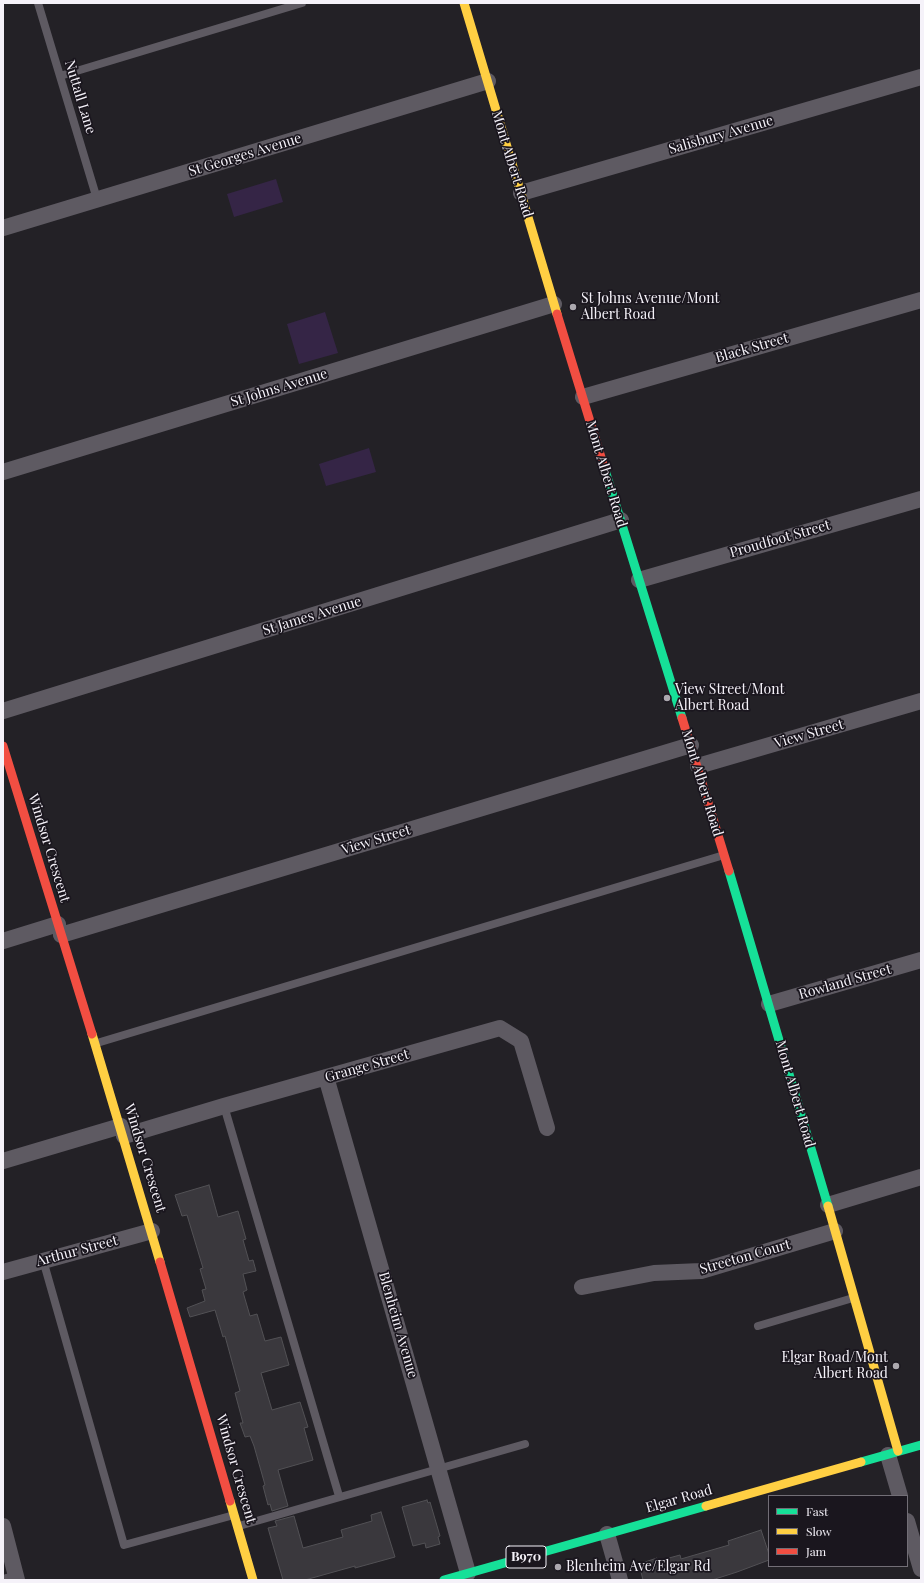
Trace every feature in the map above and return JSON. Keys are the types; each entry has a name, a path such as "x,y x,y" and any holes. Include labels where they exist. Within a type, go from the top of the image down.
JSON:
{"main road":[{"name":"Mont Albert Road","path":"464,3 554,304 698,766 769,1004 854,1297 893,1453"},
{"name":"Windsor Crescent","path":"3,746 152,1231 253,1580"},
{"name":"Elgar Road","path":"444,1580 921,1445"}],"street":[{"name":"Salisbury Avenue","path":"521,193 921,77"},
{"name":"St Georges Avenue","path":"3,228 488,81"},
{"name":"Black Street","path":"583,396 921,300"},
{"name":"St Johns Avenue","path":"3,472 554,304"},
{"name":"Proudfoot Street","path":"639,580 921,499"},
{"name":"St James Avenue","path":"3,711 621,520"},
{"name":"View Street","path":"698,766 921,701"},
{"name":"View Street","path":"3,941 59,929 691,745"},
{"name":"Rowland Street","path":"769,1004 921,960"},
{"name":"Grange Street","path":"3,1161 224,1106 500,1028 521,1042 547,1128"},
{"name":"Blenheim Avenue","path":"326,1077 468,1573"},
{"path":"828,1205 921,1177"},
{"name":"Arthur Street","path":"3,1272 152,1231"},
{"name":"Streeton Court","path":"582,1287 654,1273 701,1272 835,1231"},
{"name":"Mont Albert Road","path":"893,1453 900,1495"},
{"path":"908,1524 921,1569"},
{"path":"3,1526 12,1578"},
{"path":"607,1534 620,1580"}],"lane":[{"name":"Nuttall Lane","path":"38,3 97,199"},
{"path":"60,76 302,3"},
{"path":"95,1043 724,855"},
{"path":"224,1106 339,1496"},
{"path":"43,1260 124,1545 234,1515"},
{"path":"758,1326 854,1297"},
{"path":"238,1526 524,1444"}],"shaded area":[{"path":"276,179 283,202 234,217 227,194"},
{"path":"325,312 338,353 299,364 287,324"},
{"path":"369,448 376,472 326,486 319,464"}],"building":[{"path":"209,1185 218,1217 238,1211 246,1239 243,1240 249,1261 253,1260 256,1271 243,1274 247,1290 243,1292 250,1316 257,1314 265,1341 281,1337 289,1365 261,1373 272,1410 300,1402 308,1427 304,1428 313,1460 278,1470 288,1506 272,1511 270,1504 268,1505 263,1486 265,1485 254,1446 250,1436 245,1437 240,1423 243,1423 235,1393 240,1391 225,1336 223,1337 215,1310 190,1317 187,1308 205,1301 202,1290 206,1289 200,1269 203,1268 187,1215 182,1216 175,1195"},
{"path":"427,1500 428,1503 430,1502 440,1536 438,1537 440,1544 426,1548 425,1543 413,1546 402,1507"},
{"path":"381,1512 395,1557 305,1580 283,1580 268,1528 277,1526 275,1521 294,1516 303,1548 343,1537 341,1530 372,1521 371,1515"},
{"path":"761,1530 768,1551 768,1560 712,1580 643,1580 639,1564 657,1558 658,1561 680,1555 681,1559 729,1545 728,1541"}],"traffic: fast":[{"path":"604,467 682,718"},
{"path":"729,871 828,1206"},
{"path":"861,1462 921,1445"},
{"path":"444,1580 706,1506"}],"traffic: slow":[{"path":"464,3 557,314"},
{"path":"92,1034 160,1262"},
{"path":"828,1206 898,1451"},
{"path":"706,1506 861,1462"},
{"path":"230,1501 253,1580"}],"traffic: jam":[{"path":"557,314 604,467"},
{"path":"682,718 729,871"},
{"path":"3,746 92,1034"},
{"path":"160,1262 230,1501"}],"place":[{"name":"St Johns Avenue/Mont Albert Road","path":"573,307"},
{"name":"View Street/Mont Albert Road","path":"667,698"},
{"name":"Elgar Road/Mont Albert Road","path":"896,1366"},
{"name":"Blenheim Ave/Elgar Rd","path":"558,1567"}]}
